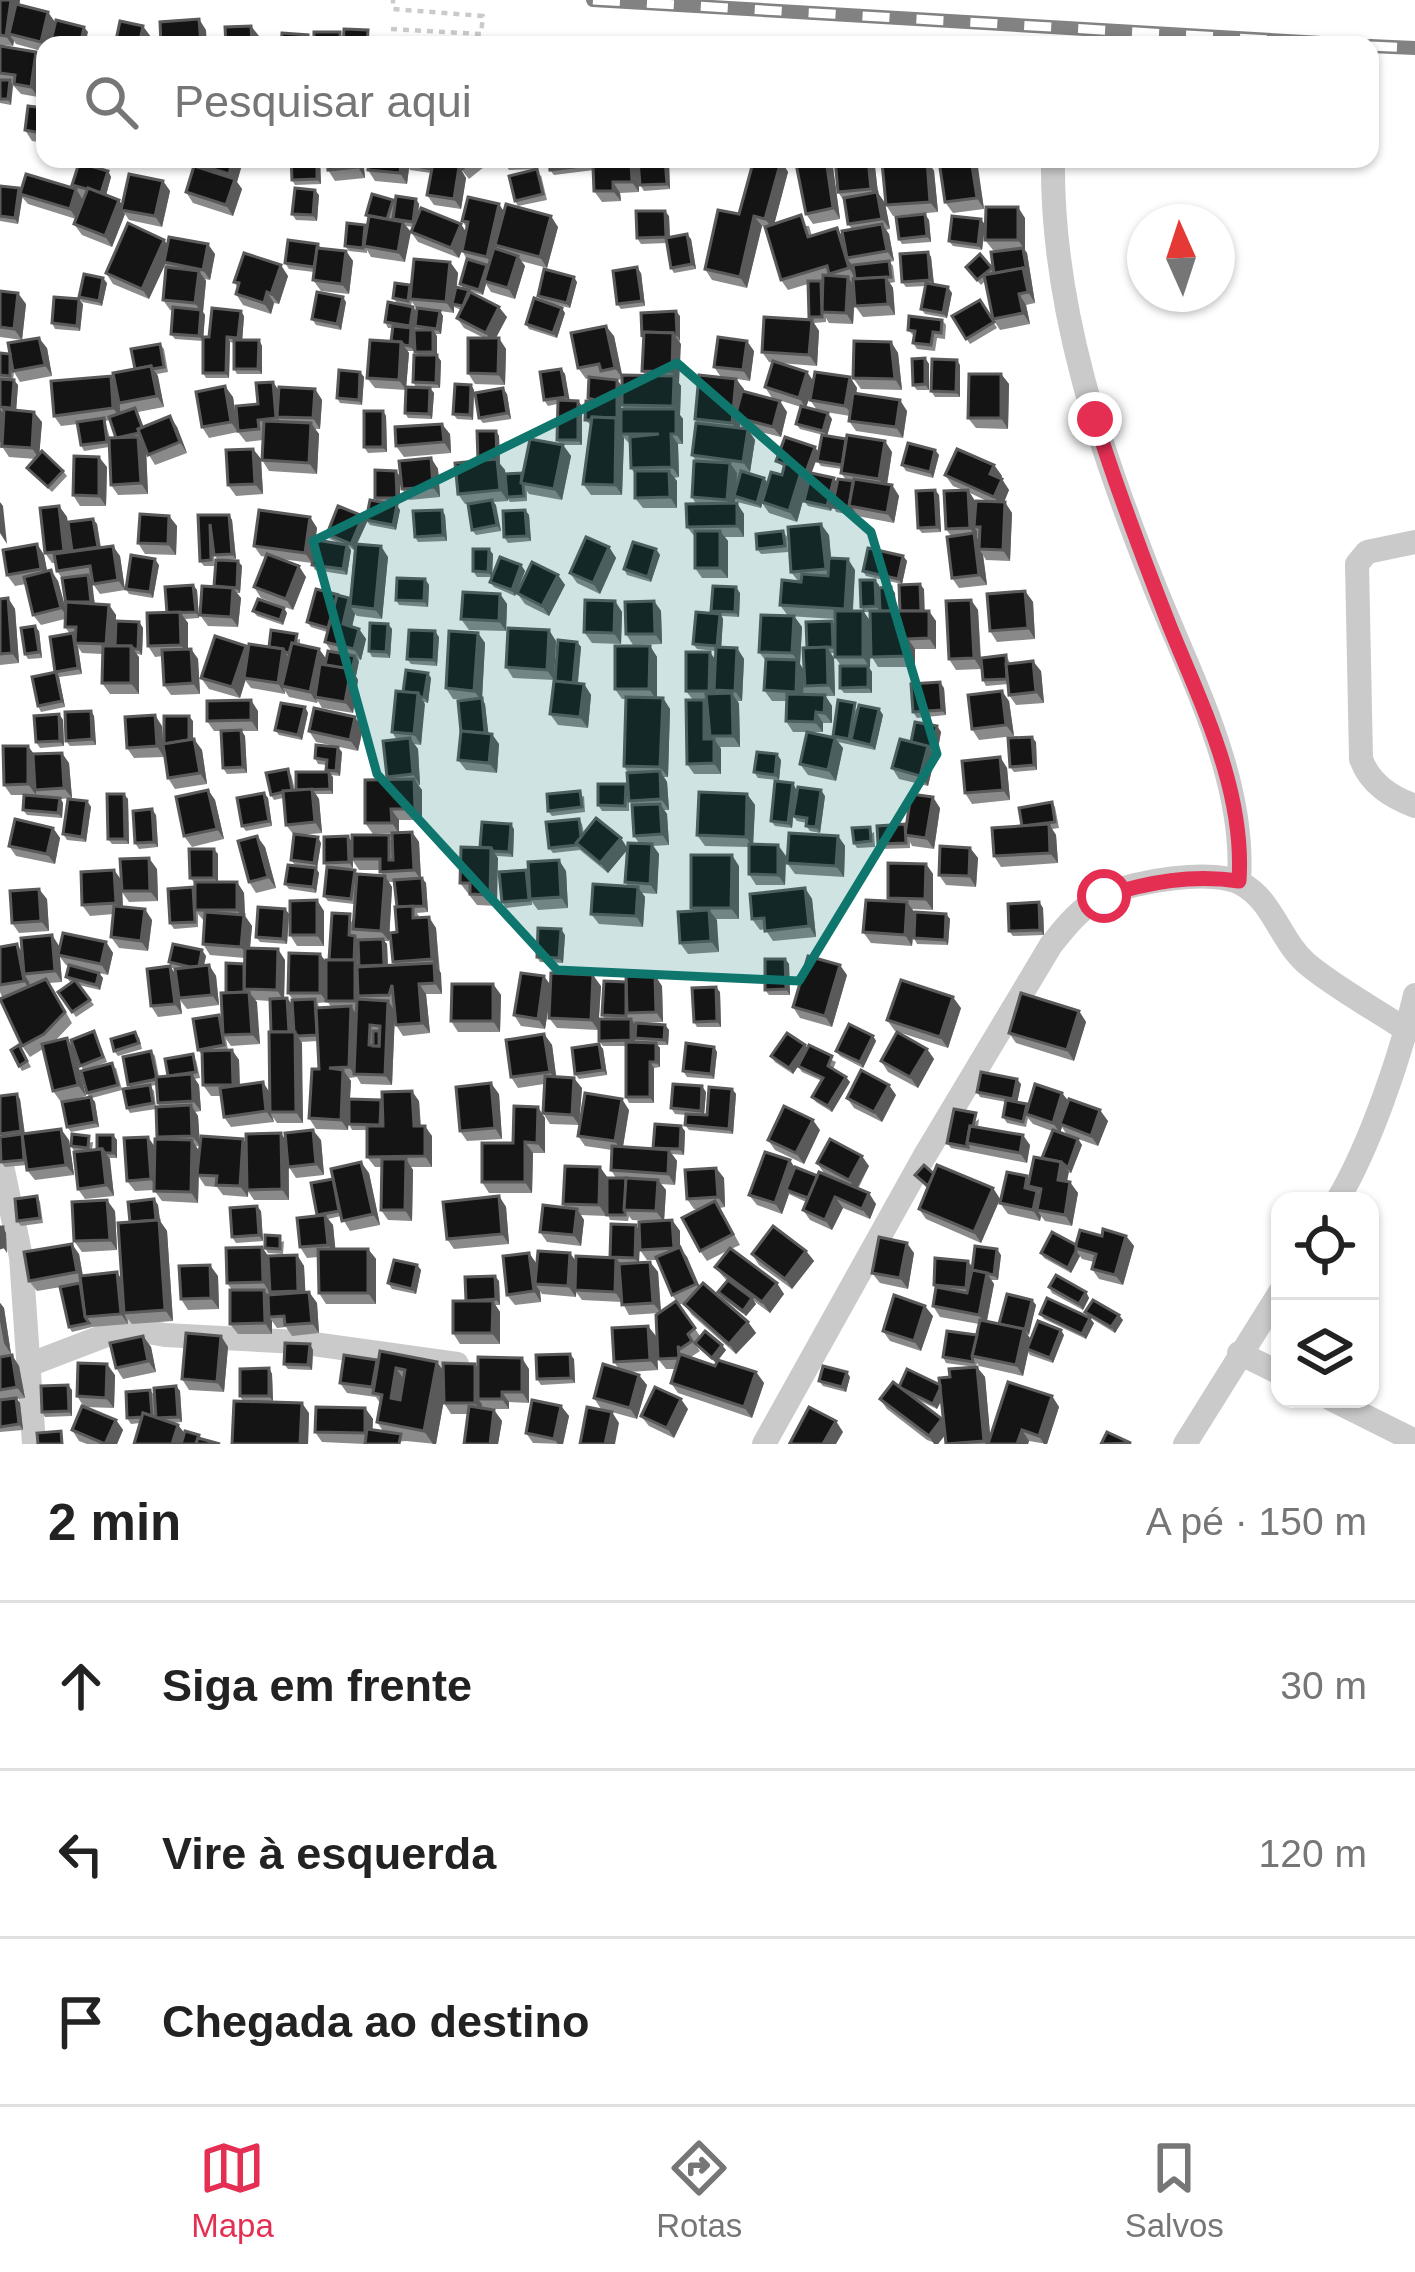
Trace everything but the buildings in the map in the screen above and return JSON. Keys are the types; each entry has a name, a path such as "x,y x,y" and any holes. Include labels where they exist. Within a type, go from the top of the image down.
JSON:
{"street":[{"path":"1054,168 1063,276 1081,376 1123,506 1216,740 1233,801 1241,852 1239,881"},
{"path":"1415,542 1367,552 1358,564 1360,759 1373,781 1395,799 1415,806"},
{"path":"764,1444 1051,945 1074,916 1104,896 1148,882 1210,877 1239,881 1262,900 1288,944 1307,965 1406,1030"},
{"path":"1341,1192 1406,1030 1415,995"},
{"path":"0,1156 21,1257 34,1444"},
{"path":"1184,1444 1275,1300"},
{"path":"31,1364 125,1328 166,1335 298,1342 457,1364"},
{"path":"1239,1353 1271,1369"},
{"path":"1349,1408 1415,1441"}],"path":[{"path":"391,29 482,34 483,16 393,9 393,0"}],"highlighted area":[{"path":"677,363 871,532 937,754 799,981 557,970 377,774 313,541"}],"railway":[{"path":"593,0 1203,36"},
{"path":"1379,46 1415,48"}],"route":[{"path":"1095,419 1123,506 1216,740 1241,852 1239,881 1210,877 1148,882 1104,896"}]}
